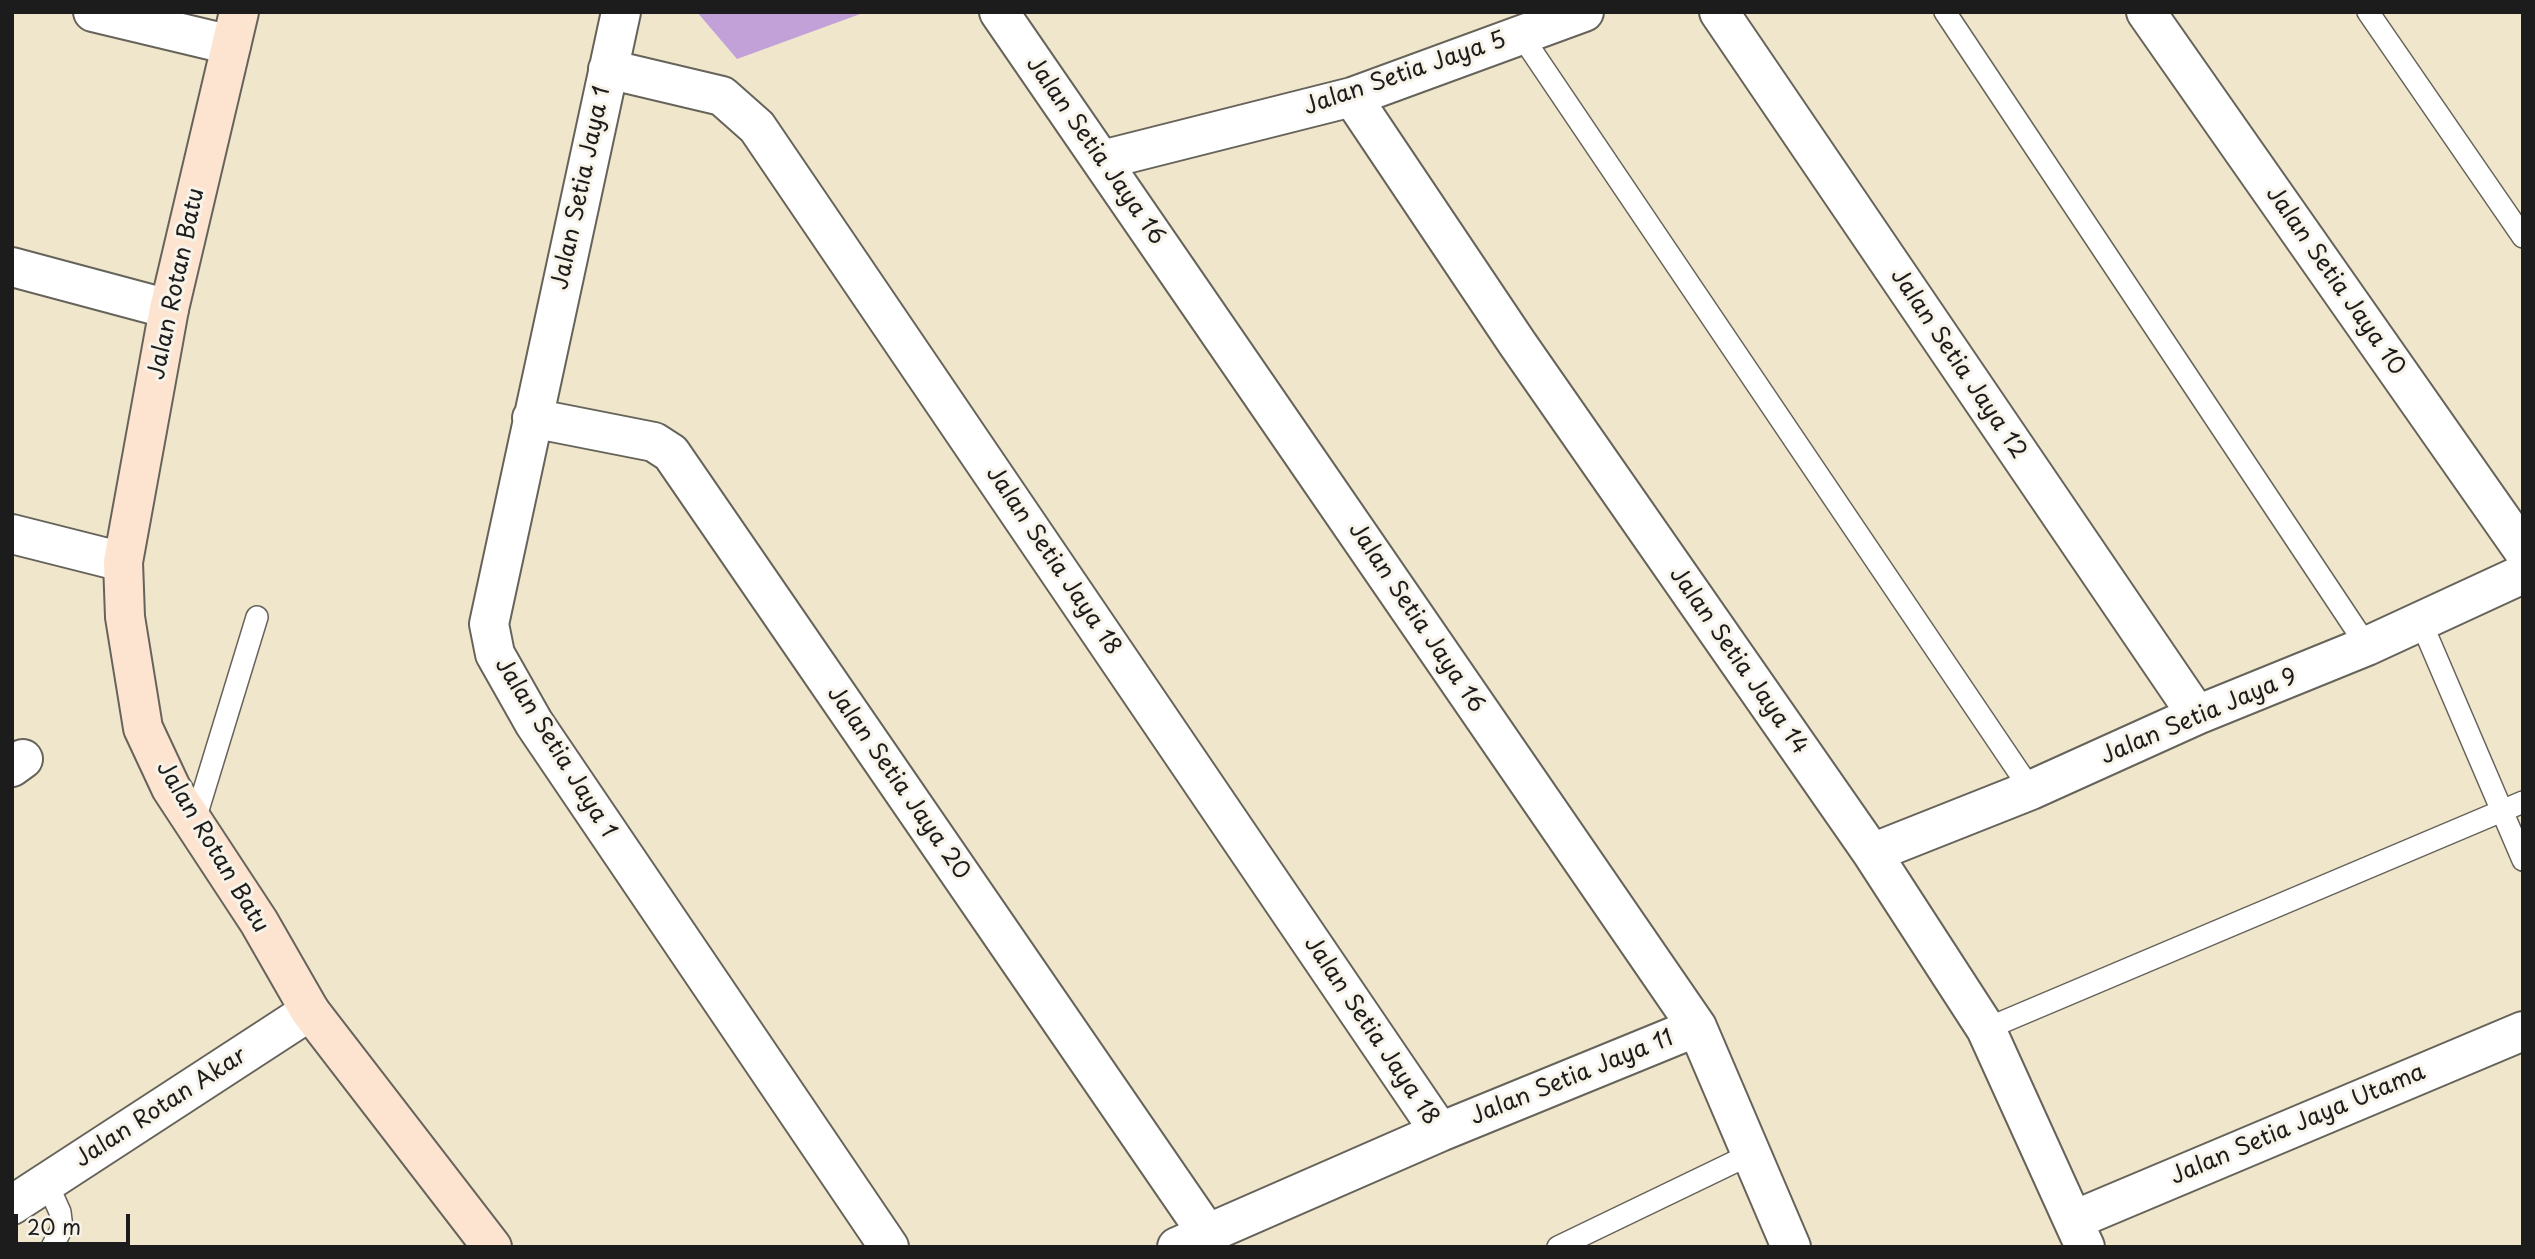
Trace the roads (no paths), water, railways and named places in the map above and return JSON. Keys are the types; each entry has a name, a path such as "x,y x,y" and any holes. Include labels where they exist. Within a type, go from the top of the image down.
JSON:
{"street":[{"path":"93,12 235,29"},
{"name":"Jalan Setia Jaya 1","path":"621,12 489,624 495,654 534,723 889,1247"},
{"name":"Jalan Setia Jaya 5","path":"1101,160 1352,97 1584,12"},
{"name":"Jalan Setia Jaya 12","path":"1719,12 2197,715"},
{"name":"Jalan Setia Jaya 10","path":"2146,12 2523,550"},
{"name":"Jalan Setia Jaya 16","path":"1006,14 1101,160 1697,1027 1791,1247"},
{"name":"Jalan Rotan Batu","path":"235,29 169,309 123,562 125,617 143,728 171,788 259,922 310,1011 492,1247"},
{"name":"Jalan Setia Jaya 18","path":"608,69 722,96 757,127 1440,1132"},
{"name":"Jalan Setia Jaya 14","path":"1352,97 1517,343 1872,853 1986,1028 2079,1233"},
{"path":"12,267 169,309"},
{"name":"Jalan Setia Jaya 20","path":"532,418 654,442 671,453 1192,1240"},
{"path":"12,534 123,562"},
{"name":"Jalan Setia Jaya 9","path":"1872,853 2031,790 2197,715 2367,646 2523,574"},
{"name":"Jalan Rotan Akar","path":"12,1205 310,1011"},
{"name":"Jalan Setia Jaya 11","path":"1192,1240 1440,1132 1697,1027"},
{"name":"Jalan Setia Jaya Utama","path":"2079,1233 2523,1031"}],"lane":[{"path":"1945,12 2367,646"},
{"path":"2368,12 2523,237"},
{"path":"1521,35 2031,790"},
{"path":"194,823 257,617"},
{"path":"2421,622 2523,860"},
{"path":"1986,1028 2523,802"},
{"path":"1558,1247 1751,1154"},
{"path":"47,1183 60,1212 62,1228 52,1247"}]}
